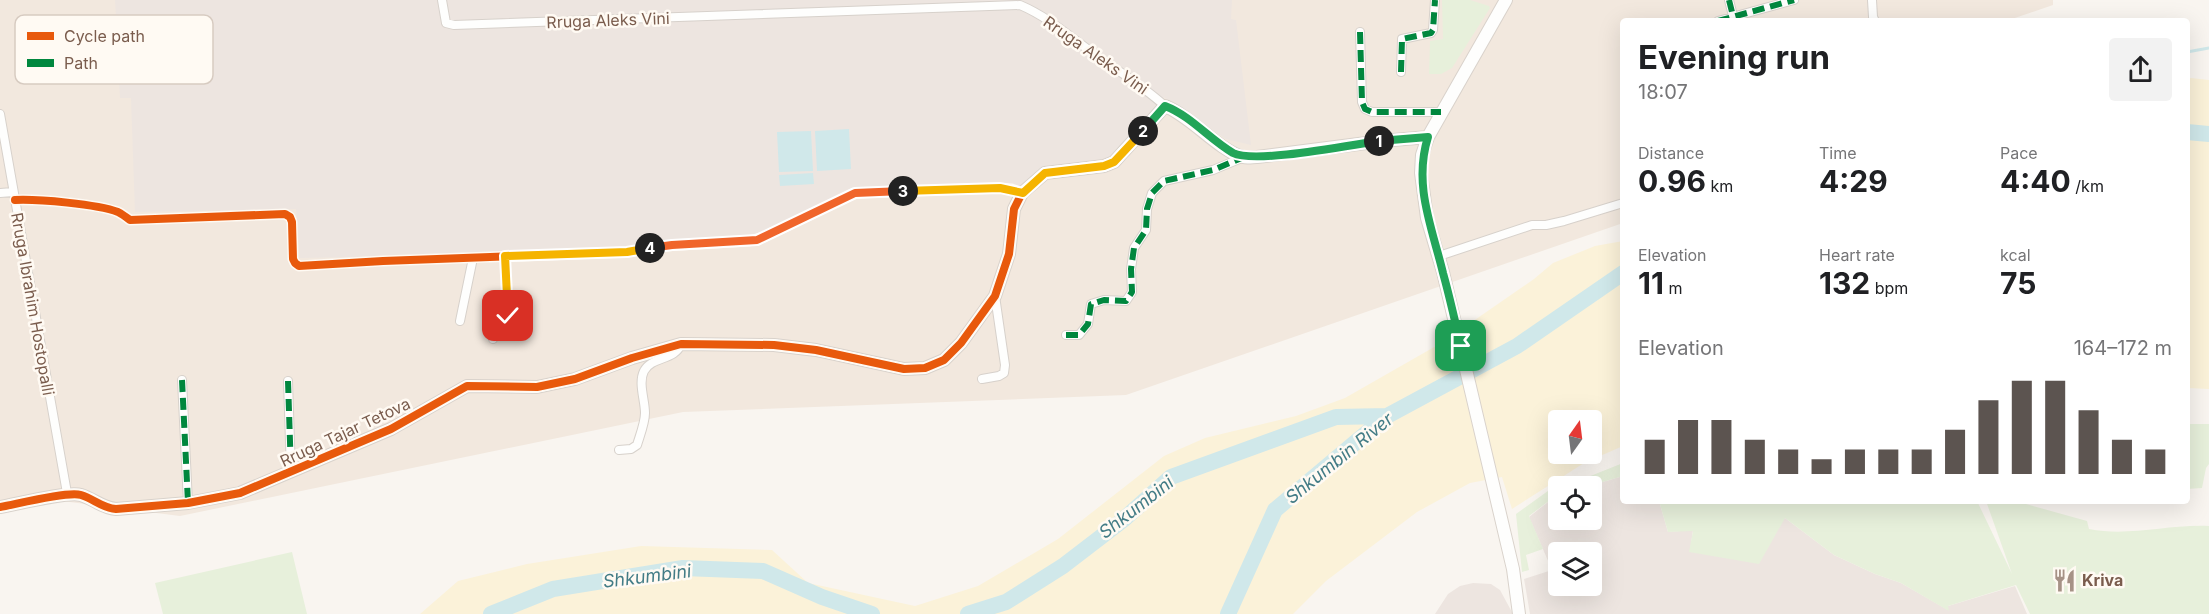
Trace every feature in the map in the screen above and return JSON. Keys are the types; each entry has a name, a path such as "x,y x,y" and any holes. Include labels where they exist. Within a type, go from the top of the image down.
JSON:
{"street":[{"name":"Rruga Aleks Vini","path":"442,0 446,23 454,25 1020,5 1034,11 1147,90 1165,106 1178,111 1232,152 1244,157"},
{"path":"1401,72 1401,39 1431,33 1434,30 1435,0"},
{"path":"1506,0 1441,112 1422,155 1427,218 1443,272 1513,569 1519,614"},
{"path":"1729,0 1733,16"},
{"path":"1727,18 1794,0"},
{"path":"1872,0 1875,18"},
{"path":"1360,32 1362,102 1365,109 1372,112 1441,112"},
{"name":"Rruga Tajar Tetova","path":"67,493 80,494 107,508 116,509 188,503 240,493 391,429 467,386 537,387 575,379 632,358 681,344 774,345 816,350 904,369 925,368 944,360 961,343 995,296 1009,254 1014,208 1023,193 1045,173 1104,166 1114,162 1165,106"},
{"name":"Rruga Ibrahim Hostopalli","path":"0,114 67,493"},
{"path":"1066,335 1079,335 1088,324 1091,304 1104,300 1126,301 1132,292 1131,269 1134,248 1146,230 1147,209 1152,193 1164,181 1213,170 1244,157 1428,137"},
{"path":"0,193 31,200 118,212 130,220 285,214 292,222 293,259 299,266 627,252 664,246 757,240 855,193 1000,188 1023,193"},
{"path":"1439,256 1532,225 1546,225 1620,204"},
{"path":"493,339 494,321 507,319 505,256"},
{"path":"460,321 473,258"},
{"path":"982,379 1004,373 1005,365 995,296"},
{"path":"618,450 631,449 638,445 645,414 642,381 645,370 651,364 675,354 681,344"},
{"path":"182,380 188,503"},
{"path":"288,381 291,472"},
{"path":"0,507 67,493"}],"shaded area":[{"path":"0,0 2053,0 2053,5 2015,18 1620,18 1620,224 1126,395 683,412 180,516 62,501 0,513"},
{"path":"115,0 1232,0 1231,19 1236,20 1251,145 1226,139 1164,97 1112,161 1047,166 1025,187 857,192 759,239 632,245 631,251 300,258 296,209 135,212 131,98 120,98 119,84 213,84 213,15 116,15"},
{"path":"1620,477 1620,504 1660,504 1668,532 1693,530 1690,552 1785,518 1834,555 1901,583 1948,610 1948,606 2015,586 2027,614 1530,614 1524,579 1548,571 1548,596 1602,596 1602,542 1548,542 1548,561 1529,517 1548,502 1548,530 1602,530 1602,482"},
{"path":"1473,583 1491,584 1500,590 1513,614 1435,614 1448,594 1460,586"}],"green space":[{"path":"1442,0 1470,0 1490,8 1452,68 1441,74 1429,74 1430,41 1443,39"},
{"path":"2190,424 2209,424 2209,464 2202,488 2190,489"},
{"path":"1620,464 1620,477 1602,482 1602,476 1590,476"},
{"path":"1548,491 1548,502 1529,516 1543,549 1526,555 1529,570 1522,572 1516,514"},
{"path":"1660,504 1978,504 2012,574 1987,504 2026,504 2087,521 2089,529 2104,531 2209,526 2209,614 2030,614 2016,585 1948,606 1949,611 1901,583 1834,555 1785,518 1759,564 1689,552 1693,531 1668,532"},
{"path":"292,552 307,614 163,614 155,583"}],"sand":[{"path":"2190,78 2209,80 2209,389 2190,388"},
{"name":"Shkumbin River","path":"1620,242 1620,447 1602,455 1602,410 1548,410 1548,464 1582,464 1564,476 1548,476 1548,486 1512,509 1502,477 1470,483 1417,512 1326,581 1293,614 420,614 458,581 527,564 641,546 772,550 808,583 915,606 978,586 1058,539 1164,456 1205,438 1296,416 1345,398 1443,342 1534,279 1553,263 1595,246"}],"water":[{"path":"849,129 851,169 817,171 815,131"},
{"path":"811,131 813,171 779,172 777,132"},
{"path":"813,173 814,184 780,186 779,175"}],"waterway":[{"path":"2190,51 2209,48"},
{"name":"Shkumbin River","path":"2190,132 2209,134"},
{"name":"Shkumbin River","path":"1228,614 1275,510 1387,416 1517,346 1620,275"},
{"name":"Shkumbini","path":"968,614 1006,602 1063,566 1123,520 1171,477 1336,417 1387,416"},
{"name":"Shkumbini","path":"491,614 553,589 683,568 763,571 822,597 872,614"}],"marked path":[{"path":"1401,72 1402,39 1431,33 1435,0"},
{"path":"1729,0 1733,16"},
{"path":"1729,18 1794,0"},
{"path":"1360,32 1362,102 1365,109 1372,112 1441,112"},
{"path":"1066,335 1079,335 1088,324 1091,304 1104,300 1126,301 1132,292 1131,269 1134,248 1146,230 1147,209 1152,193 1164,181 1213,170 1244,157"},
{"path":"493,339 494,321 507,319 505,256"},
{"path":"182,380 188,503"},
{"path":"288,381 291,472"}],"cycle path":[{"path":"0,507 74,494 116,509 188,503 240,493 391,429 467,386 537,387 575,379 632,358 681,344 774,345 816,350 904,369 925,368 944,360 961,343 995,296 1009,254 1014,209 1022,193 1045,173 1104,166 1114,162 1165,106"},
{"path":"15,200 82,204 118,212 130,220 285,214 292,222 293,259 299,266 627,252 664,246 749,241 764,237 855,193 1000,188 1022,193"}],"place":[{"name":"Kriva","path":"2064,580"}],"route":[{"path":"508,316 505,256 627,252 664,246 757,240 855,193 1000,188 1023,193 1045,173 1104,166 1114,162 1121,157 1165,106 1178,111 1232,152 1244,157 1428,137 1422,155 1421,173 1427,218 1461,346"}]}
